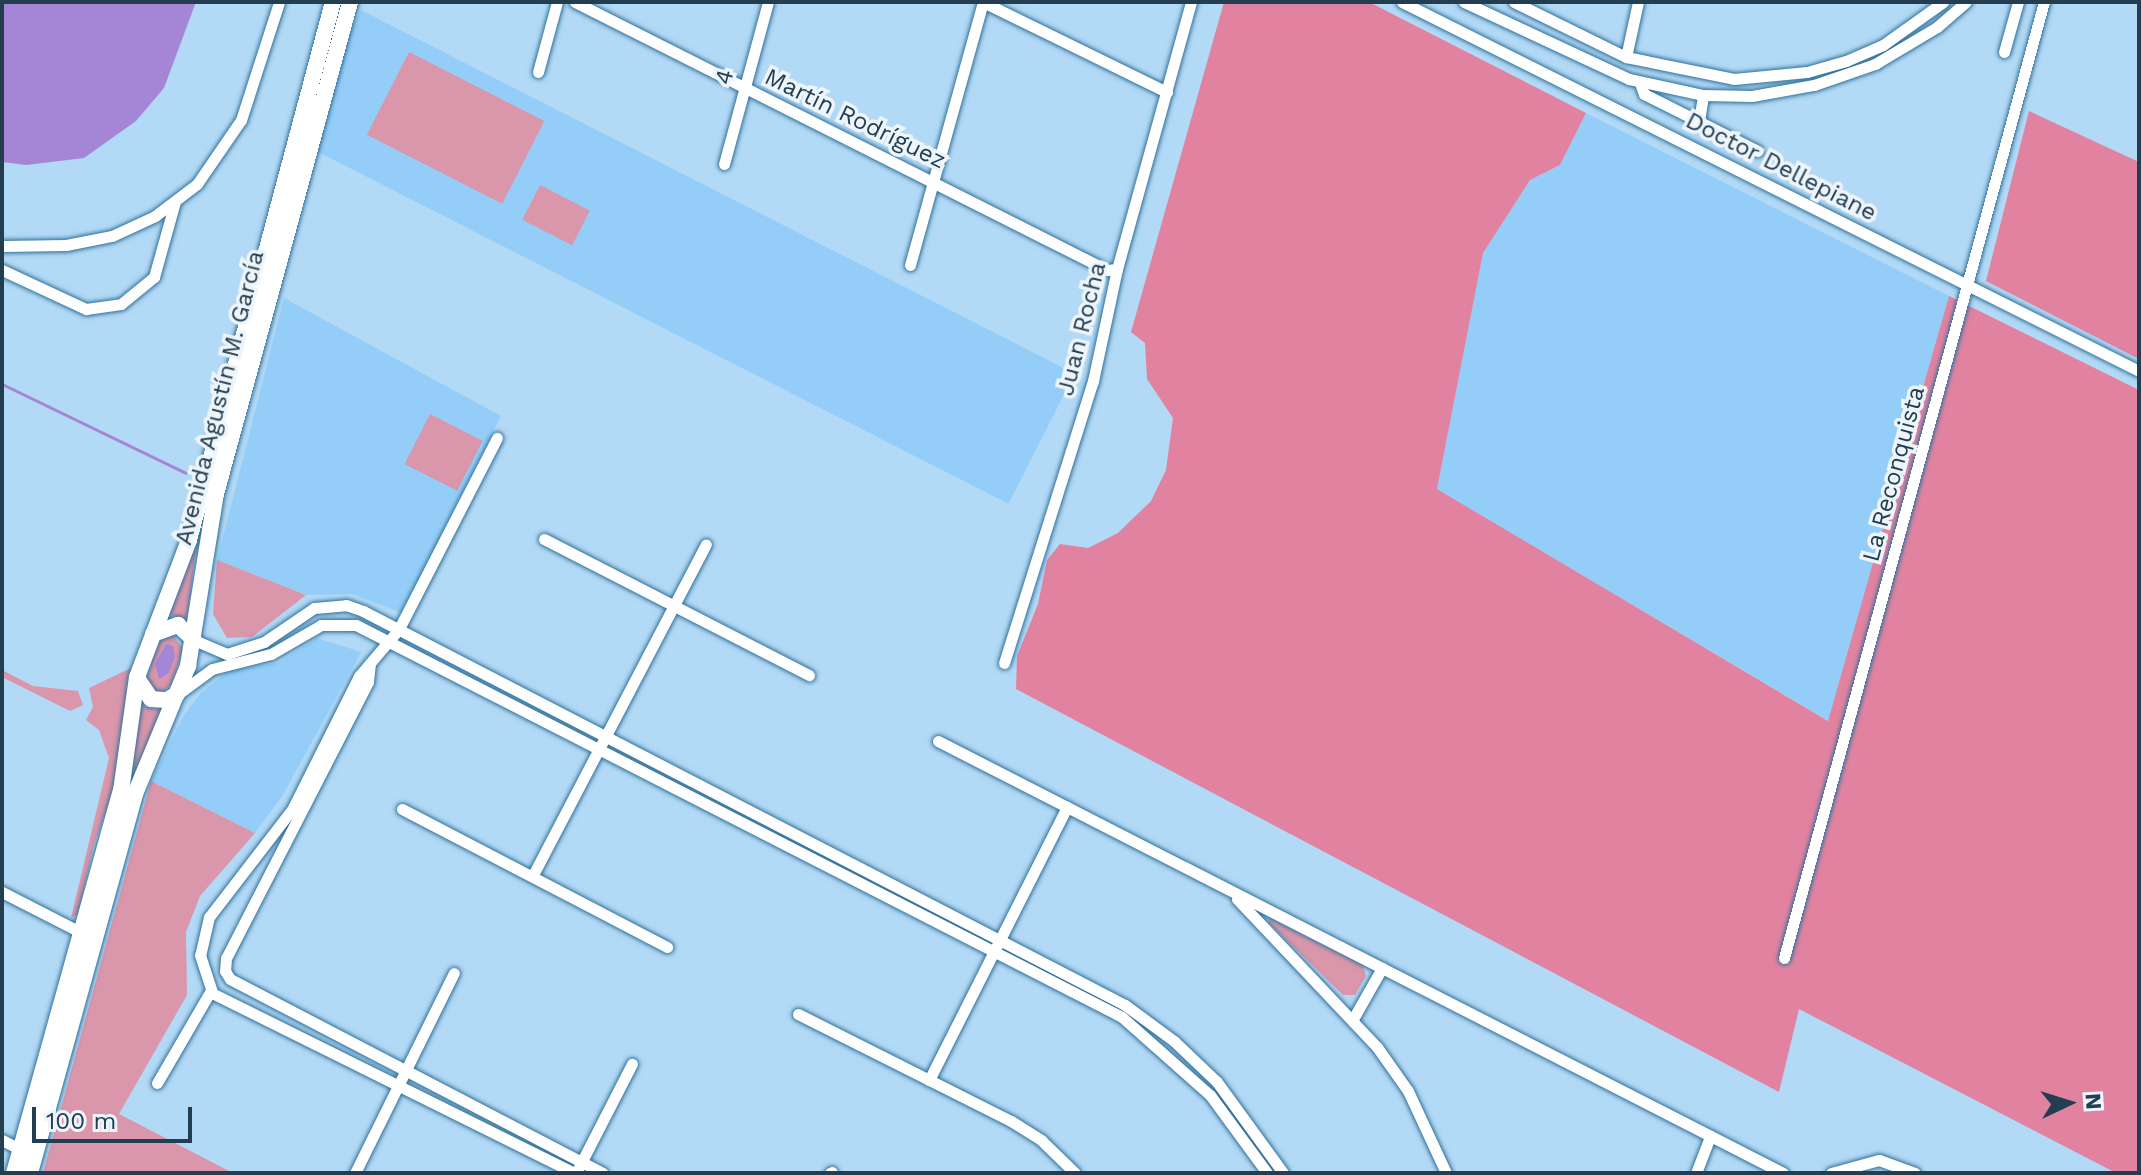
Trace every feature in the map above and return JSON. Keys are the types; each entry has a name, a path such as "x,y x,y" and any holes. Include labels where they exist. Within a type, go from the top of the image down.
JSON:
{"main road":[{"name":"Avenida Agustín M. García","path":"14,1173 123,782 137,677 189,540 333,2"},
{"name":"Avenida Agustín M. García","path":"30,1173 135,794 177,694 194,640 216,494 350,2"},
{"path":"152,634 178,625 194,640"},
{"path":"137,677 151,699 167,700 177,694"}],"street":[{"path":"4,248 66,245 112,236 175,202 230,143 259,75 279,2"},
{"path":"538,72 557,2"},
{"name":"Martín Rodríguez","path":"575,2 1107,270 1117,269"},
{"name":"4","path":"724,164 768,2"},
{"path":"910,265 983,2 1167,92"},
{"name":"Juan Rocha","path":"1004,663 1093,381 1117,269 1191,2"},
{"name":"Doctor Dellepiane","path":"1402,2 2139,371"},
{"path":"1464,2 1612,74 1703,95 1773,93 1856,72 1896,54 1966,2"},
{"path":"1514,2 1626,57 1713,77 1807,72 1883,45 1943,2"},
{"path":"1612,74 1626,57 1638,2"},
{"path":"2004,52 2018,2"},
{"name":"La Reconquista","path":"1784,958 2044,2"},
{"path":"1626,57 1635,81 1644,94 1758,151"},
{"path":"1699,121 1703,95"},
{"path":"2,269 86,309 121,304 154,277 175,202"},
{"path":"497,438 399,629 370,663 293,808 209,917 201,937 201,963 210,992 577,1170 602,1173"},
{"path":"544,539 809,675"},
{"path":"533,875 706,544"},
{"path":"177,694 212,669 242,656 309,611 354,607 799,849 1115,999 1174,1041 1217,1082 1283,1173"},
{"path":"309,611 301,625 315,628"},
{"path":"309,611 323,616 315,628"},
{"path":"194,640 212,651 242,656 271,654 315,628 348,622 805,837 997,944 1147,1035 1210,1095 1267,1173"},
{"path":"224,965 368,682 370,663"},
{"path":"938,741 1781,1173"},
{"path":"929,1080 1067,807"},
{"path":"402,809 667,947"},
{"path":"271,835 286,842"},
{"path":"799,849 805,837"},
{"path":"2,892 80,932"},
{"path":"1231,892 1353,1019 1408,1091 1446,1173"},
{"path":"201,963 224,965 237,983 405,1071 577,1170"},
{"path":"1353,1019 1382,968"},
{"path":"355,1173 454,973"},
{"path":"228,1001 237,983"},
{"path":"157,1083 210,992"},
{"path":"798,1014 1031,1133 1075,1173"},
{"path":"577,1170 632,1064"},
{"path":"1696,1173 1710,1136"},
{"path":"2,1140 20,1149"},
{"path":"1831,1173 1879,1160 1915,1173"}],"shaded area":[{"path":"2,2 196,2 164,88 136,121 84,158 26,165 2,162"},
{"path":"1224,2 1369,2 1586,113 1560,165 1530,180 1483,253 1437,489 1828,721 1949,296 2139,390 2139,1173 2116,1173 1799,1009 1779,1092 1016,689 1017,656 1038,604 1047,560 1060,544 1088,548 1118,533 1151,501 1166,470 1173,418 1147,379 1145,343 1131,332"},
{"path":"361,10 1075,374 1008,504 295,140"},
{"path":"409,52 544,121 502,204 367,135"},
{"path":"2029,111 2139,162 2139,359 1986,281"},
{"path":"1586,113 1949,296 1829,721 1437,489 1483,253 1530,180 1560,165"},
{"path":"540,185 590,210 572,245 522,220"},
{"path":"284,298 501,416 402,613 352,594 306,595 217,560"},
{"path":"430,414 483,441 457,491 405,464"},
{"path":"206,507 196,548 187,622 169,614"},
{"path":"217,560 306,595 252,637 227,638 213,614"},
{"path":"173,635 183,649 172,684 162,692 154,691 146,681 157,642"},
{"path":"317,638 361,652 283,795 255,833 151,781 184,715 201,693 229,670 278,663"},
{"path":"166,644 173,646 175,657 168,674 159,679 155,664"},
{"path":"131,668 113,791 94,844 78,914 71,918 109,758 99,730 86,720 93,707 89,688"},
{"path":"2,670 33,686 78,691 83,705 70,711 2,677"},
{"path":"139,705 163,710 131,781 93,919"},
{"path":"151,781 255,833 200,896 186,932 187,995 119,1114 233,1173 43,1173"},
{"path":"1269,918 1363,965 1366,976 1355,995 1343,995 1269,923"}],"waterway":[{"path":"2,384 186,473"}]}
